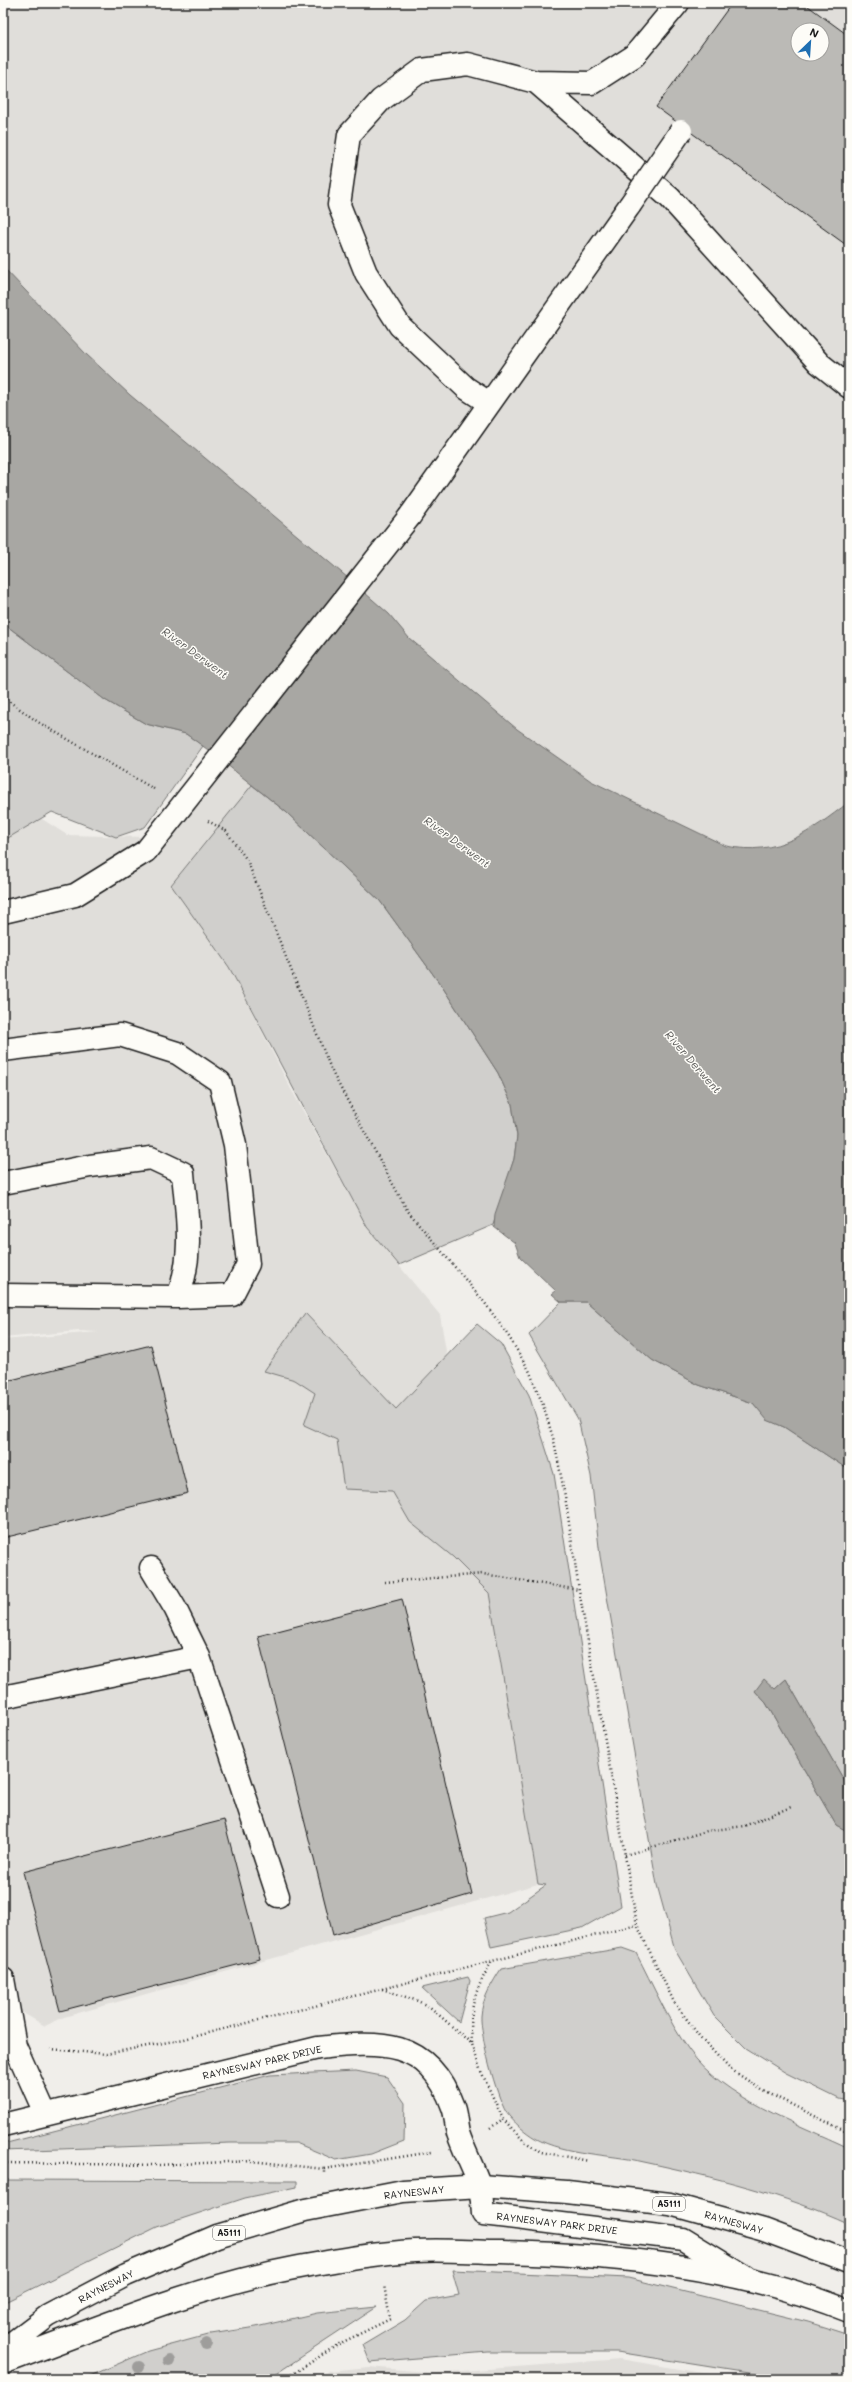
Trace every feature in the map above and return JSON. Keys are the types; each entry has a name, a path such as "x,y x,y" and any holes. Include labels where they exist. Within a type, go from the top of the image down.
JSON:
{"main road":[{"path":"489,403 466,388 400,326 366,273 339,205 349,135 381,100 422,70 468,64 536,82 592,83 634,56 678,3"},
{"path":"536,82 670,198 819,363 849,387"},
{"path":"3,912 75,894 146,851 410,516 681,131"},
{"path":"3,1050 120,1035 177,1053 220,1082 236,1145 248,1264 232,1295 178,1297 3,1295"},
{"path":"3,1183 90,1166 151,1158 183,1173 189,1245 184,1279 178,1297"},
{"path":"150,1568 175,1608 199,1657 278,1896"},
{"path":"3,1697 199,1657"},
{"path":"3,1979 15,2046 45,2113"},
{"name":"RAYNESWAY PARK DRIVE","path":"3,2124 318,2048 368,2043 391,2045 418,2058 432,2071 444,2086 453,2108 458,2133 480,2186 483,2214 683,2239 745,2278"},
{"name":"RAYNESWAY","path":"3,2350 48,2316 126,2276 217,2236 328,2204 403,2191 480,2186 567,2192 670,2204 764,2230 849,2262"},
{"path":"3,2363 186,2298 242,2281 293,2268 415,2251 558,2253 632,2260 745,2278 796,2291 849,2311"}],"path":[{"path":"3,697 38,722 159,792"},
{"path":"206,820 226,832 247,860 333,1074 407,1210 485,1302 529,1370 543,1405 554,1441 566,1496 579,1590 637,1925 674,2002 700,2037 729,2068 762,2090 849,2132"},
{"path":"385,1582 483,1574 579,1590"},
{"path":"625,1855 707,1831 744,1826 791,1807"},
{"path":"382,1990 637,1925"},
{"path":"472,2044 472,2003 478,1986 492,1961"},
{"path":"3,2163 158,2165 251,2161 324,2169 464,2147 503,2119"},
{"path":"324,2169 324,2182 328,2204"},
{"path":"285,2379 340,2344 390,2319 383,2280 373,2256"}],"shaded area":[{"path":"3,3 849,3 849,802 811,831 787,842 768,847 742,849 726,846 591,781 517,729 382,627 171,885 229,967 291,1089 367,1227 440,1315 483,1574 490,1599 538,1884 64,2017 45,2026 3,2001 3,1340 98,1332 79,1331 3,1338 3,794 67,835 147,837 348,578 3,311"},
{"path":"3,623 105,700 146,724 186,734 203,746 145,827 116,837 52,812 3,841"},
{"path":"252,785 286,812 380,901 443,988 498,1073 512,1104 517,1136 514,1159 493,1225 399,1265 367,1227 229,967 171,885"},
{"path":"561,1302 586,1302 652,1360 699,1385 753,1403 768,1420 784,1427 849,1470 844,1526 849,1533 849,1789 786,1679 775,1689 755,1691 766,1703 836,1825 849,1832 849,2101 839,2099 786,2073 746,2048 714,2016 675,1950 657,1885 600,1556 591,1476 578,1419 529,1335"},
{"path":"305,1313 396,1409 477,1324 501,1344 529,1395 554,1474 621,1906 582,1928 491,1947 484,1918 508,1912 546,1885 538,1884 489,1593 453,1557 410,1522 392,1491 344,1489 337,1440 304,1425 315,1393 295,1380 264,1371"},
{"path":"622,1948 636,1953 681,2039 704,2067 721,2082 741,2096 763,2108 849,2148 849,2224 824,2213 774,2195 722,2180 631,2159 574,2151 547,2144 527,2133 509,2116 502,2104 493,2079 481,2025 481,2016 485,1997 501,1969"},
{"path":"468,1977 470,1981 459,2022 422,1988"},
{"path":"356,2071 387,2077 405,2103 404,2141 371,2154 336,2160 296,2143 230,2143 3,2151 3,2144 270,2075"},
{"path":"3,2180 297,2181 297,2187 245,2198 157,2227 3,2303"},
{"path":"452,2270 628,2278 808,2322 849,2335 849,2379 786,2379 617,2352 488,2352 370,2362 363,2345 405,2320 426,2301 459,2295"},
{"path":"377,2307 268,2379 83,2379 148,2351 211,2334 256,2327 317,2313"},
{"path":"620,2359 737,2379 319,2379 329,2371 369,2367 436,2373"}],"water":[{"name":"River Derwent","path":"3,267 86,354 130,395 348,578 389,614 409,638 517,729 591,781 726,846 745,848 762,848 777,845 792,839 821,823 849,802 849,1470 784,1427 767,1420 753,1403 699,1385 652,1360 586,1302 561,1302 552,1294 556,1291 520,1257 515,1243 494,1227 495,1214 514,1159 517,1136 512,1104 498,1073 443,988 380,901 286,812 211,752 186,734 146,724 105,700 3,623"},
{"path":"764,1679 775,1689 786,1679 849,1789 849,1832 836,1825 766,1703 755,1691"}],"building":[{"path":"732,3 804,3 830,22 790,22 790,62 830,62 830,22 849,36 849,247 656,107"},
{"path":"151,1345 188,1493 3,1538 3,1382"},
{"path":"402,1599 472,1894 333,1935 258,1636"},
{"path":"224,1820 260,1959 60,2011 23,1872"}]}
